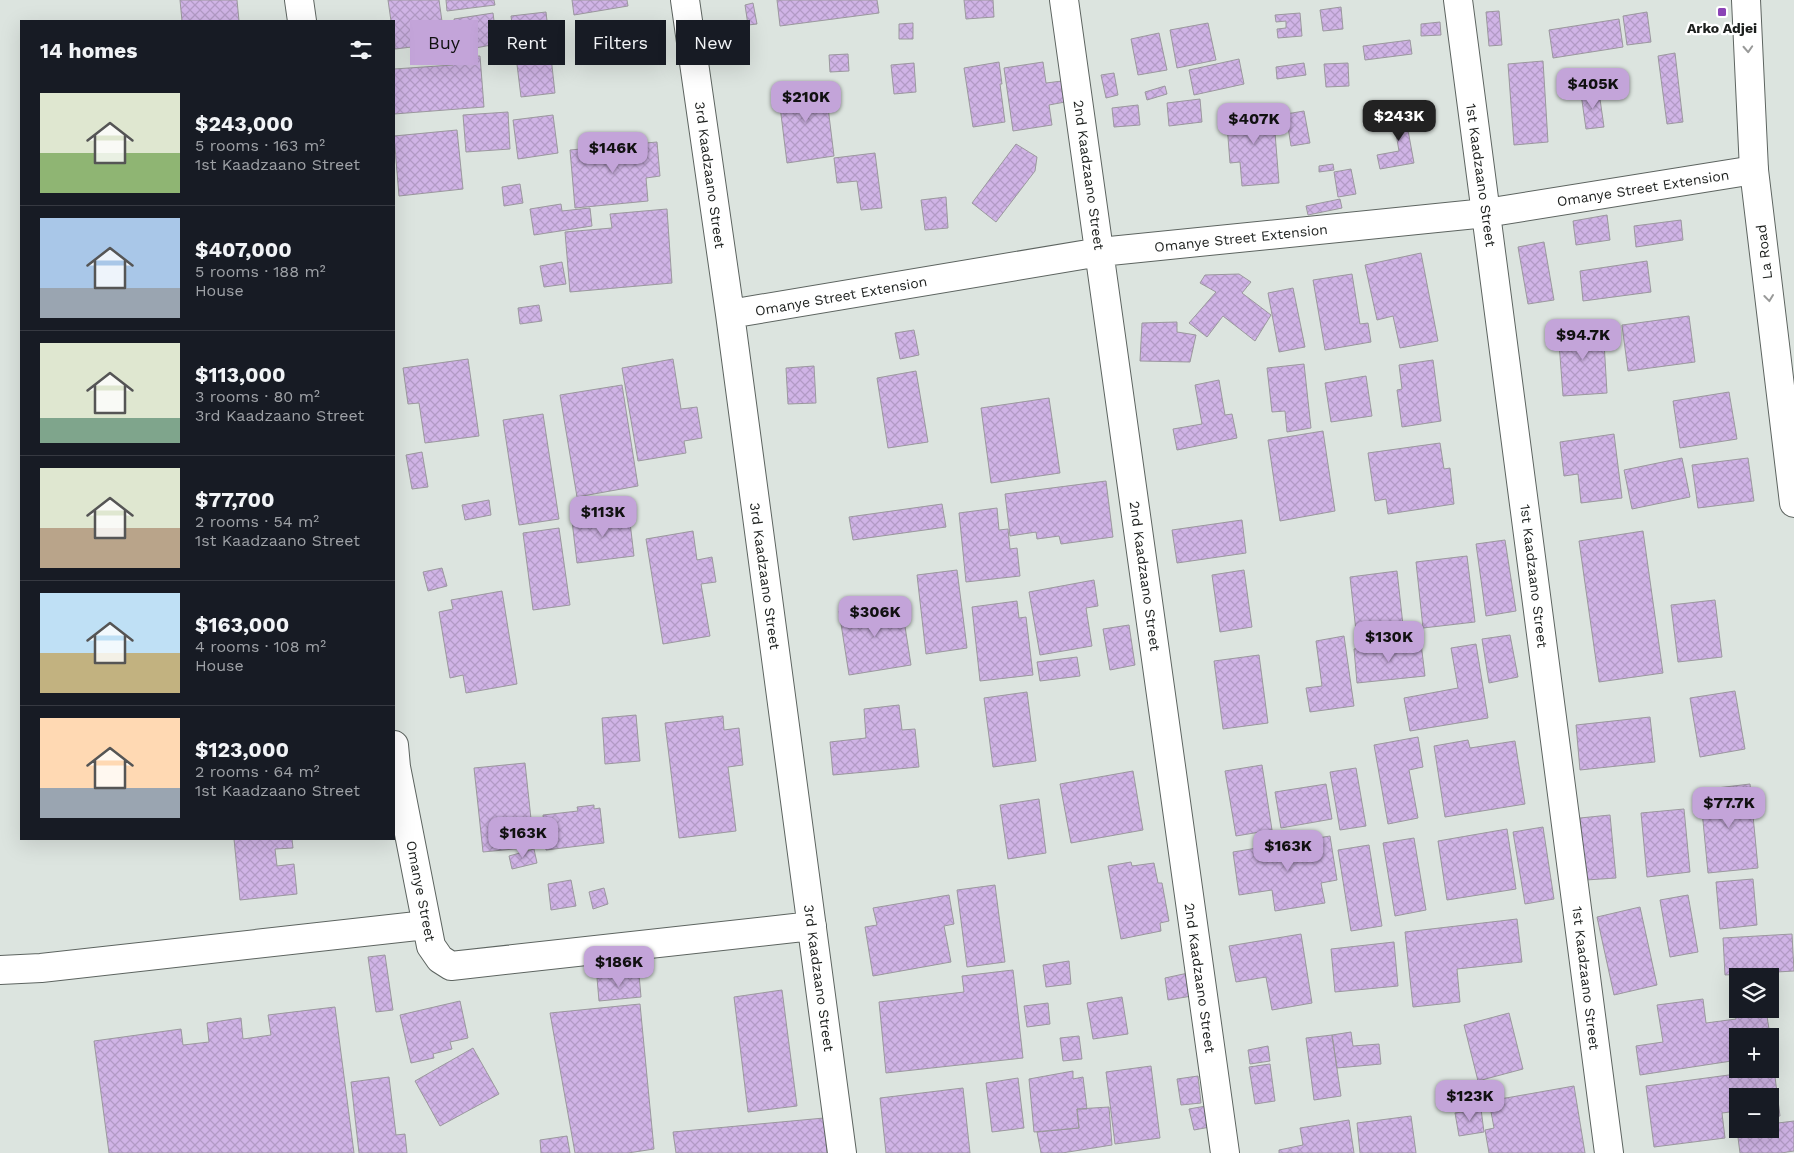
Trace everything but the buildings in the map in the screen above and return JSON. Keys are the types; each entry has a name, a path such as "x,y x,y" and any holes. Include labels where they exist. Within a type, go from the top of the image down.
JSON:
{"street":[{"path":"299,0 302,20"},
{"name":"3rd Kaadzaano Street","path":"685,0 730,314 842,1153"},
{"name":"2nd Kaadzaano Street","path":"1064,0 1225,1153"},
{"name":"1st Kaadzaano Street","path":"1458,0 1609,1153"},
{"name":"La Road","path":"1746,0 1754,170 1794,503"},
{"name":"Omanye Street Extension","path":"730,314 1100,252 1486,213 1754,170"},
{"name":"Omanye Street","path":"395,757 431,946 440,959 452,966 812,926"},
{"path":"0,970 41,968 426,925"}],"place":[{"name":"Arko Adjei","path":"1722,12"}]}
